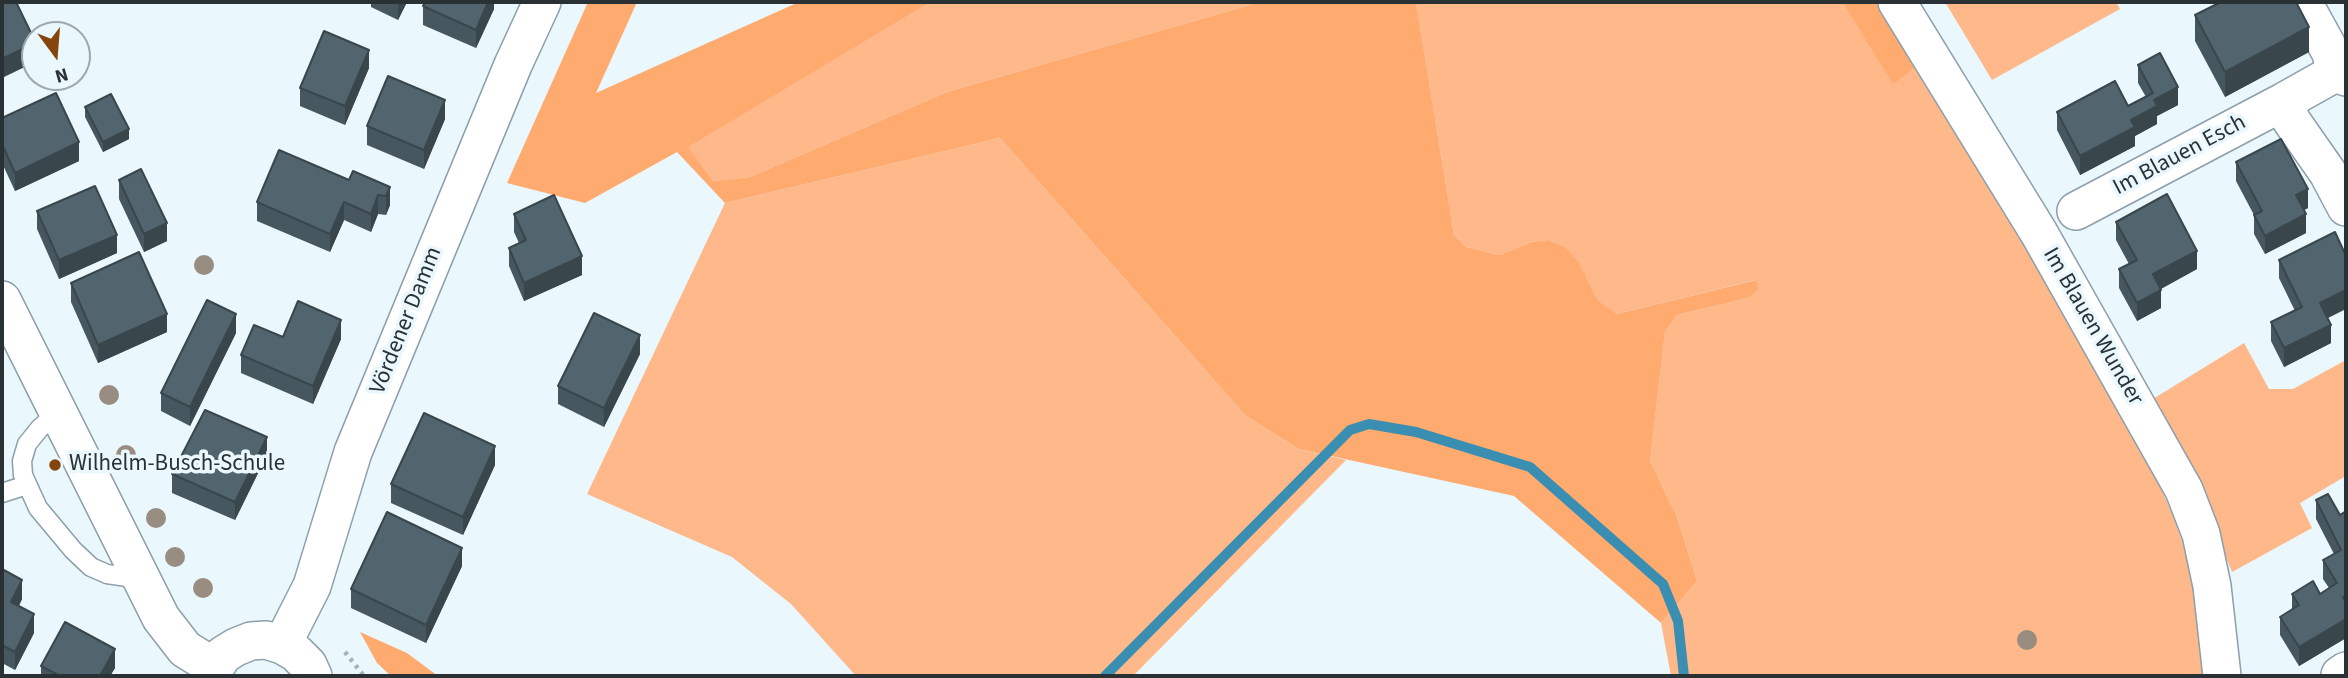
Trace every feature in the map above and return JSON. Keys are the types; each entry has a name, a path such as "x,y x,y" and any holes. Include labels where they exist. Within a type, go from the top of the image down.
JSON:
{"street":[{"name":"Vördener Damm","path":"282,645 312,586 353,452 513,65 542,2"},
{"name":"Im Blauen Wunder","path":"1897,2 2039,233 2184,490 2202,534 2210,573 2222,676"},
{"name":"Im Blauen Esch","path":"2076,211 2340,75 2303,2"},
{"path":"2285,101 2291,120 2337,165 2346,207"},
{"path":"2,300 141,579 162,618 185,649 212,672 223,655 236,647 251,641 266,640 296,653 308,665 313,676"}],"lane":[{"path":"59,412 40,428 27,444 22,461 27,485 38,508 90,567 107,574 141,579"},
{"path":"2,493 27,485"}],"path":[{"path":"339,645 364,676"}],"shaded area":[{"path":"588,2 637,2 596,93 799,2 931,2 688,147 713,181 750,177 947,92 1260,2 1416,2 1454,235 1466,247 1500,255 1531,242 1548,240 1564,246 1579,263 1598,301 1617,314 1756,280 1758,289 1748,298 1677,315 1665,332 1650,461 1677,517 1697,581 1661,623 1514,496 1299,449 1246,416 1000,138 725,203 677,152 585,203 507,183"},
{"path":"931,2 1260,2 947,92 750,177 713,181 687,147"},
{"path":"1416,2 1842,2 1893,83 1919,65 2038,266 2156,476 2191,567 2207,676 1671,676 1661,623 1697,581 1677,517 1650,461 1665,332 1677,315 1748,298 1755,280 1617,314 1598,302 1587,279 1564,246 1548,240 1531,242 1500,255 1466,247 1454,235"},
{"path":"1842,2 1880,2 1919,65 1893,84"},
{"path":"1945,2 2116,2 2120,9 1992,80"},
{"path":"1000,138 1246,416 1299,449 1346,460 1133,676 856,676 791,604 732,557 587,494 725,203"},
{"path":"2244,343 2269,389 2293,389 2346,360 2346,476 2300,503 2312,528 2232,572 2207,511 2148,402"},
{"path":"360,632 407,653 438,676 391,676 377,663"}],"building":[{"path":"2,2 16,2 25,21 21,21 21,50 2,59"},
{"path":"425,2 488,2 476,30 423,6"},
{"path":"2221,2 2296,2 2309,27 2225,72 2195,15"},
{"path":"324,31 369,50 345,106 300,88"},
{"path":"2160,53 2178,87 2154,100 2157,106 2131,120 2135,127 2080,156 2057,112 2115,81 2128,106 2153,93 2138,65"},
{"path":"388,76 445,100 424,150 367,126"},
{"path":"56,93 79,142 15,173 2,144 2,118"},
{"path":"111,94 129,129 103,142 85,107"},
{"path":"2281,139 2308,189 2296,195 2306,214 2265,236 2254,215 2262,211 2236,162"},
{"path":"279,150 349,180 353,171 390,187 386,196 378,195 371,214 344,202 330,234 257,202"},
{"path":"141,169 167,223 144,234 119,180"},
{"path":"95,186 117,235 59,260 37,211"},
{"path":"2167,194 2197,251 2153,274 2161,290 2137,303 2119,269 2137,260 2116,222"},
{"path":"554,195 582,256 524,283 509,248 526,240 514,214"},
{"path":"2335,232 2346,256 2346,290 2320,303 2331,325 2284,348 2271,322 2302,307 2279,260"},
{"path":"139,252 167,314 98,345 71,283"},
{"path":"207,300 236,314 190,407 161,393"},
{"path":"298,301 341,320 313,386 241,355 254,325 283,337"},
{"path":"594,313 640,335 604,408 558,386"},
{"path":"205,410 267,437 235,502 172,474"},
{"path":"424,413 495,446 463,517 391,484"},
{"path":"2328,494 2340,515 2346,511 2346,595 2343,597 2346,603 2346,619 2299,647 2280,617 2299,605 2292,594 2313,581 2320,594 2337,583 2323,560 2341,550 2316,500"},
{"path":"387,512 462,548 426,625 351,589"},
{"path":"2,569 22,580 11,602 34,614 15,652 2,645"},
{"path":"65,622 115,649 100,676 60,676 41,666"}],"waterway":[{"path":"1105,676 1350,430 1369,424 1416,432 1530,467 1663,584 1678,621 1684,676"}],"place":[{"name":"Wilhelm-Busch-Schule","path":"55,465"}]}
